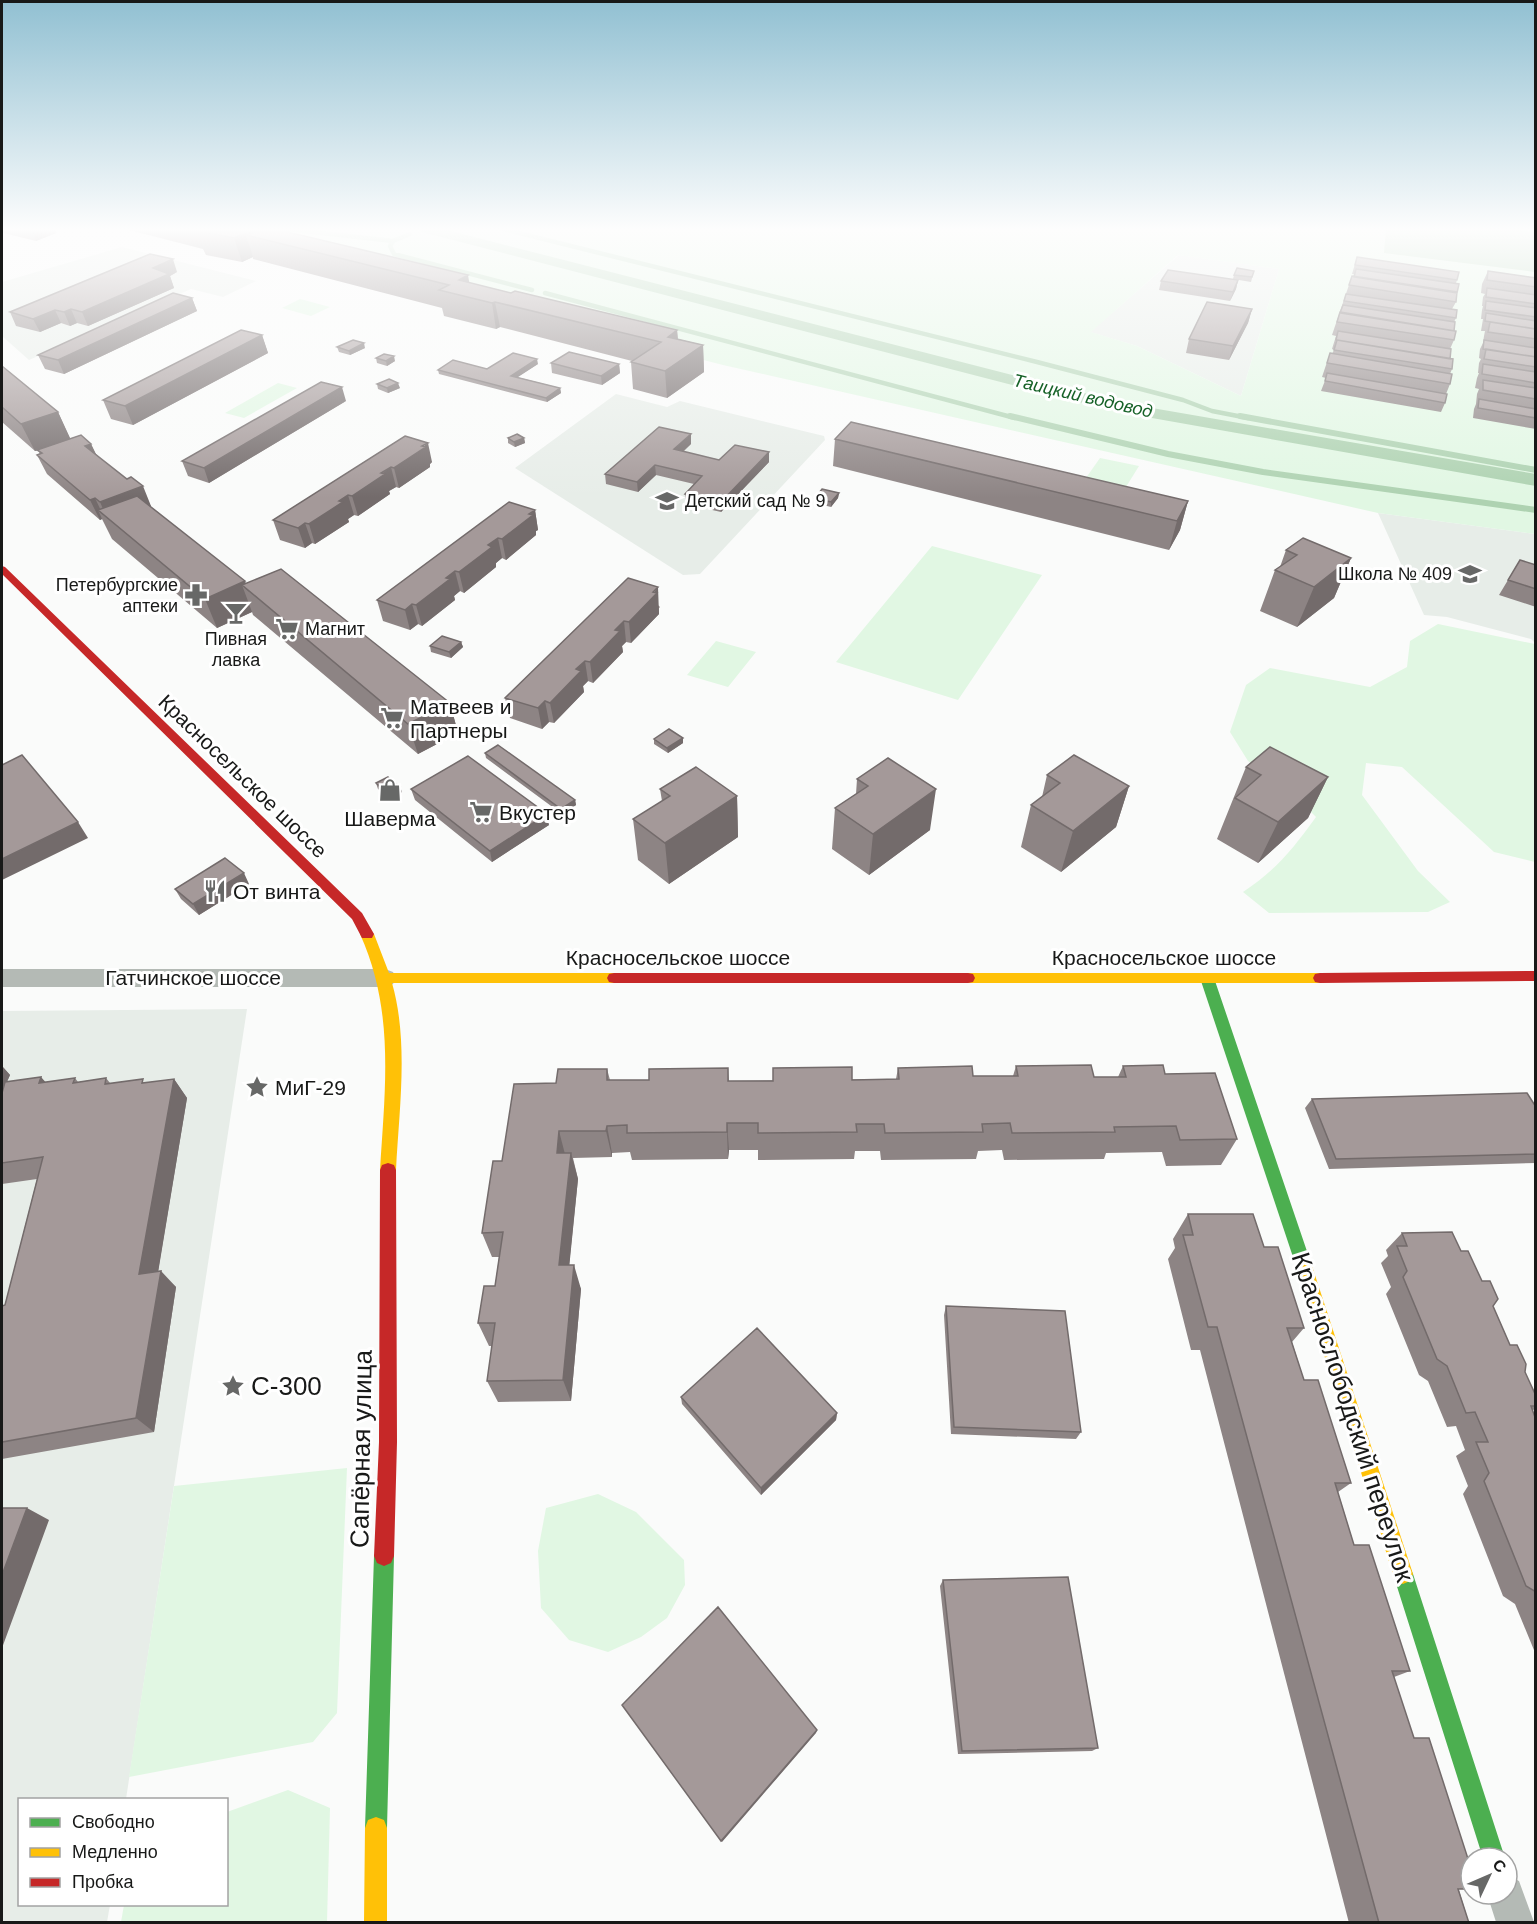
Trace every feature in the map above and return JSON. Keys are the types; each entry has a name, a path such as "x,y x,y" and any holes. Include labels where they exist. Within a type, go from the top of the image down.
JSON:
{"main road":[{"name":"Красносельское шоссе","path":"2,569 357,916 378,951 385,978 1536,976"},
{"name":"Сапёрная улица","path":"375,1923 377,1754 388,1442 388,1173 393,1044 385,978"},
{"name":"Краснослободский переулок","path":"1208,978 1283,1200 1490,1846"}],"street":[{"name":"Гатчинское шоссе","path":"2,978 385,978"},
{"path":"1510,1906 1515,1923"}],"shaded area":[{"path":"2,319 123,319 29,360 2,336"},
{"path":"543,319 1106,319 1091,332 1137,346 1241,396 1264,319 1535,319 1535,534 1378,513 723,365"},
{"path":"1105,319 1264,319 1241,396 1137,346 1090,332"},
{"path":"278,383 297,388 244,418 225,413"},
{"name":"Детский сад № 9","path":"616,394 667,407 680,401 824,436 825,440 700,574 683,575 515,468"},
{"path":"1100,458 1139,466 1121,495 1081,485"},
{"name":"Школа № 409","path":"1378,513 1535,534 1535,643 1531,639 1447,617 1424,615"},
{"path":"932,546 1042,575 958,700 836,662"},
{"path":"1438,624 1535,644 1535,862 1494,852 1402,767 1366,763 1362,795 1418,871 1450,902 1428,912 1269,913 1243,892 1283,858 1316,817 1300,801 1248,761 1230,732 1246,685 1270,668 1370,687 1407,667 1410,641"},
{"path":"716,641 756,652 728,687 687,675"},
{"path":"247,1009 126,1798 18,1798 18,1906 110,1906 107,1922 2,1922 2,1011"},
{"path":"347,1468 337,1713 313,1742 129,1777 174,1486"},
{"path":"598,1494 636,1512 684,1560 685,1585 667,1618 641,1637 608,1652 569,1640 541,1608 538,1551 546,1508"},
{"path":"288,1790 330,1808 327,1922 121,1922 124,1906 228,1906 228,1812"}],"building":[{"path":"117,319 147,319 58,360 38,355"},
{"path":"565,319 630,319 677,330 668,337 703,345 665,371 631,362 661,342"},
{"path":"1199,319 1247,319 1233,346 1189,339"},
{"path":"1338,319 1381,319 1456,331 1454,340 1337,322"},
{"path":"1377,319 1434,319 1455,322 1454,331"},
{"path":"1485,319 1522,319 1536,321 1536,329 1485,321"},
{"path":"1490,322 1536,329 1536,339 1488,332"},
{"path":"241,330 262,335 125,406 103,400"},
{"path":"1338,331 1451,349 1450,359 1336,340"},
{"path":"353,340 364,343 349,351 337,347"},
{"path":"1337,340 1453,359 1452,369 1334,350"},
{"path":"1484,340 1536,348 1536,357 1483,349"},
{"path":"1486,349 1536,357 1536,367 1484,359"},
{"path":"569,352 619,364 601,376 551,363"},
{"path":"513,353 537,359 511,376 560,388 546,398 438,370 453,360 487,369"},
{"path":"1330,353 1452,374 1450,384 1327,363"},
{"path":"384,354 394,356 386,361 376,358"},
{"path":"1483,364 1536,372 1536,383 1482,374"},
{"path":"2,366 58,412 21,424 2,407"},
{"path":"1327,373 1447,394 1445,403 1325,381"},
{"path":"389,379 398,383 387,388 377,384"},
{"path":"1483,380 1536,388 1536,399 1483,390"},
{"path":"321,382 342,387 204,468 182,461"},
{"path":"1479,399 1536,409 1536,418 1478,408"},
{"path":"851,422 1188,501 1177,521 835,439"},
{"path":"659,427 691,434 674,449 719,460 735,445 769,452 721,502 685,494 702,476 655,465 637,482 605,474"},
{"path":"517,434 524,438 514,442 508,438"},
{"path":"81,435 91,444 85,446 127,479 131,477 143,486 100,502 95,498 90,500 37,455 42,453 37,450"},
{"path":"405,436 428,443 422,446 426,447 394,468 391,467 381,473 385,474 352,496 348,495 339,501 343,502 309,524 305,523 298,528 273,520"},
{"path":"822,489 839,493 831,502 815,498"},
{"path":"137,496 245,581 205,599 98,510"},
{"path":"509,502 535,510 529,514 533,515 502,539 498,538 488,545 492,547 459,572 455,571 446,578 450,579 416,605 412,604 405,610 377,600"},
{"path":"1303,538 1351,558 1314,587 1275,570 1297,555 1286,550"},
{"path":"1520,560 1536,565 1536,589 1508,580"},
{"path":"281,569 450,703 408,724 242,585"},
{"path":"628,578 658,587 653,592 657,593 629,622 624,621 615,630 620,631 590,662 585,661 576,669 581,671 550,703 545,701 538,708 505,698"},
{"path":"442,636 461,642 449,652 430,646"},
{"path":"669,729 683,738 667,748 654,739"},
{"path":"498,745 575,800 561,809 485,753"},
{"path":"1270,747 1328,777 1278,822 1235,798 1261,775 1246,767"},
{"path":"22,755 78,822 2,859 2,765"},
{"path":"1074,755 1129,786 1073,831 1031,805 1060,783 1047,775"},
{"name":"Вкустер","path":"468,756 547,814 490,851 411,789"},
{"path":"888,758 936,789 873,834 835,808 868,786 857,779"},
{"path":"696,767 737,796 665,843 633,819 670,796 660,789"},
{"path":"388,777 400,787 388,794 376,783"},
{"path":"225,858 244,873 193,904 175,889"},
{"path":"1091,1065 1094,1077 1126,1077 1123,1066 1163,1065 1165,1074 1215,1073 1237,1139 1180,1140 1176,1126 1114,1127 1115,1132 1012,1133 1010,1123 982,1124 983,1132 885,1133 884,1124 856,1124 857,1132 758,1133 758,1123 727,1123 727,1132 627,1133 627,1125 607,1126 606,1131 559,1131 557,1153 571,1153 559,1265 574,1265 563,1380 487,1381 495,1323 478,1323 484,1286 495,1286 503,1232 482,1233 493,1161 502,1161 514,1084 556,1083 558,1069 607,1069 607,1080 649,1080 649,1069 728,1068 728,1081 773,1081 773,1068 852,1067 852,1080 899,1079 898,1068 972,1066 973,1076 1018,1076 1016,1066"},
{"path":"41,1077 39,1083 75,1078 73,1083 106,1078 105,1084 143,1079 142,1083 174,1079 139,1274 161,1271 136,1418 2,1442 2,1306 5,1305 43,1157 2,1163 2,1093 5,1082"},
{"path":"1527,1093 1536,1107 1536,1154 1336,1159 1312,1099"},
{"path":"1188,1214 1253,1214 1264,1247 1278,1247 1304,1328 1287,1328 1304,1380 1318,1380 1351,1483 1335,1483 1354,1545 1369,1545 1410,1671 1392,1671 1414,1738 1429,1738 1464,1846 1459,1846 1459,1906 1464,1906 1469,1923 1379,1923 1217,1327 1208,1327 1183,1235 1193,1235"},
{"path":"1452,1232 1461,1251 1468,1251 1482,1281 1490,1281 1498,1299 1493,1306 1510,1345 1517,1345 1526,1364 1525,1372 1536,1396 1536,1406 1531,1406 1536,1420 1536,1592 1526,1586 1484,1481 1489,1473 1476,1442 1488,1442 1475,1412 1466,1413 1447,1366 1437,1359 1403,1277 1407,1271 1397,1246 1407,1246 1402,1233"},
{"path":"946,1306 1065,1311 1081,1432 954,1427"},
{"path":"757,1328 837,1413 761,1488 681,1397"},
{"path":"2,1508 27,1508 2,1575"},
{"path":"1068,1577 1098,1748 962,1751 943,1580"},
{"path":"718,1607 817,1730 721,1841 622,1705"}],"waterway":[{"path":"642,319 1015,418"},
{"name":"Таицкий водовод","path":"775,319 1074,396 1152,413 1536,480"},
{"path":"863,319 1183,400 1212,411 1248,418"},
{"path":"1010,416 1168,454 1263,472 1536,510"},
{"path":"1240,416 1536,470"}],"traffic: fast":[{"path":"1207,978 1304,1266"},
{"path":"376,1828 384,1556"},
{"path":"1403,1574 1490,1846"}],"traffic: slow":[{"path":"367,934 379,960 387,988 391,1018 393,1080 388,1170"},
{"path":"385,978 614,978"},
{"path":"968,978 1320,978"},
{"path":"1304,1266 1403,1574"},
{"path":"375,1922 376,1828"}],"traffic: jam":[{"path":"2,569 357,916 367,934"},
{"path":"1320,978 1536,976"},
{"path":"614,978 968,978"},
{"path":"384,1556 388,1442 388,1170"}],"place":[{"name":"Детский сад № 9","path":"667,501"},
{"name":"Школа № 409","path":"1470,574"},
{"name":"Петербургские аптеки","path":"196,595"},
{"name":"Пивная лавка","path":"236,613"},
{"name":"Магнит","path":"287,629"},
{"name":"Матвеев и Партнеры","path":"392,718"},
{"name":"Шаверма","path":"390,790"},
{"name":"Вкустер","path":"481,812"},
{"name":"От винта","path":"215,891"},
{"name":"МиГ-29","path":"257,1087"},
{"name":"С-300","path":"233,1386"}]}
